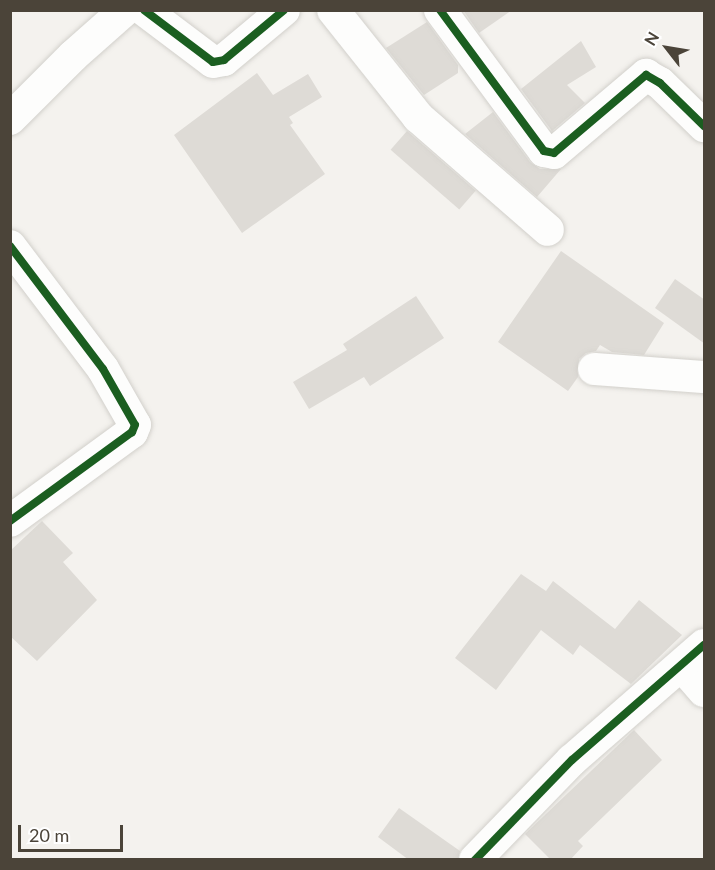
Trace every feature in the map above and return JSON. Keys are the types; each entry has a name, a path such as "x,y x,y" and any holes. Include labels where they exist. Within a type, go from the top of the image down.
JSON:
{"street":[{"path":"10,119 73,56 125,10"},
{"path":"144,10 213,62 224,60 284,10"},
{"path":"333,10 418,117 548,230"},
{"path":"440,10 544,151 554,153 646,75 660,83 705,126"},
{"path":"10,246 103,369 135,425 132,432 10,521"},
{"path":"594,369 705,377"},
{"path":"475,860 572,760 683,667 705,645"},
{"path":"683,667 705,691"}],"building":[{"path":"463,10 512,10 479,33"},
{"path":"427,22 458,65 458,73 424,95 386,48"},
{"path":"581,41 596,67 567,85 585,103 552,131 521,89"},
{"path":"257,73 273,95 308,74 322,97 289,117 293,123 290,125 325,174 242,233 174,135"},
{"path":"493,112 530,162 540,169 561,169 537,197 465,134"},
{"path":"407,131 476,191 459,210 391,150"},
{"path":"561,251 664,323 644,355 612,352 600,345 596,351 586,353 579,359 578,377 568,391 498,342"},
{"path":"675,279 705,300 705,344 655,308"},
{"path":"416,296 444,338 370,386 364,377 309,409 293,382 347,350 343,344"},
{"path":"42,521 73,553 63,562 97,600 37,661 10,636 10,551"},
{"path":"521,574 546,591 553,581 615,629 639,600 682,635 631,684 580,645 573,655 541,630 496,690 455,658"},
{"path":"634,730 662,760 578,841 583,846 570,860 551,860 525,834"},
{"path":"399,808 460,851 458,860 409,860 378,837"}],"cycle path":[{"path":"144,10 213,62 224,60 284,10"},
{"path":"440,10 544,151 554,153 646,75 660,83 704,126"},
{"path":"10,246 103,369 135,425 132,432 10,521"},
{"path":"475,860 572,760 704,645"}]}
